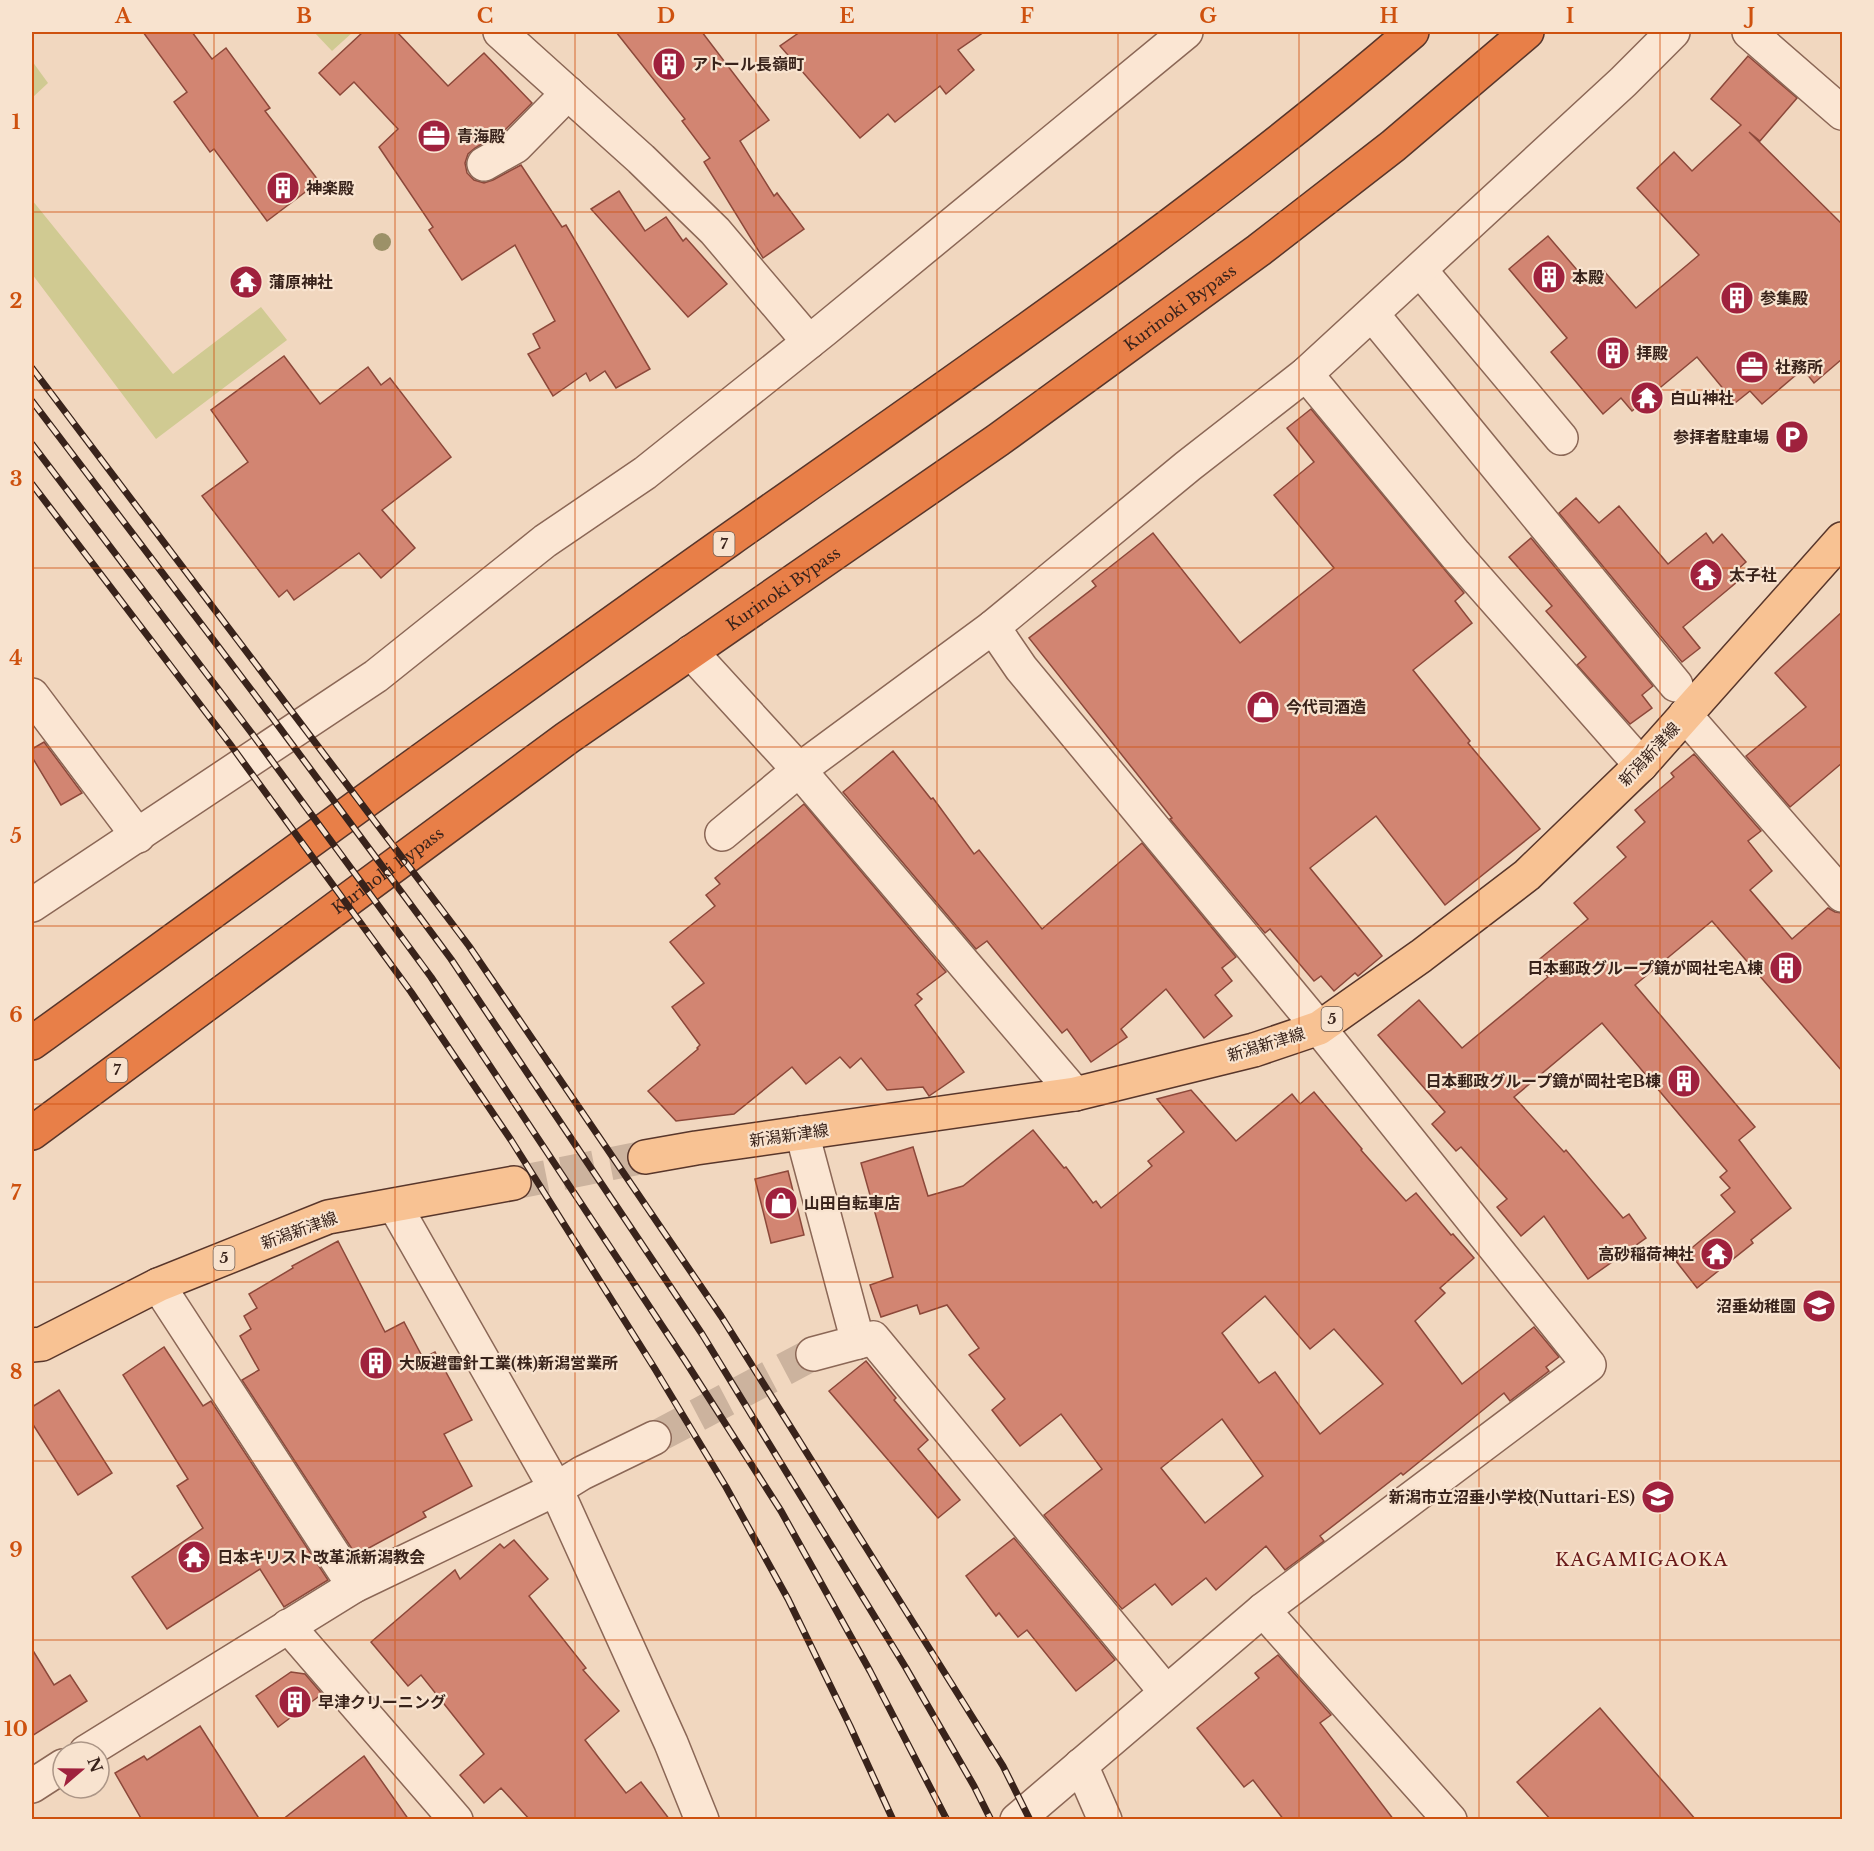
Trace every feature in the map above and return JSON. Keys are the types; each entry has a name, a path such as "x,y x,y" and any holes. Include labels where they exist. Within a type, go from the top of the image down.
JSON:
{"highway":[{"name":"7","path":"32,1043 1205,200 1412,32"},
{"name":"Kurinoki Bypass","path":"32,1133 567,738 998,440 1260,250 1393,146 1527,32"}],"main road":[{"name":"新潟新津線","path":"645,1157 1075,1095 1254,1050 1319,1028 1422,956 1527,875 1641,765 1681,700 1840,548"},
{"name":"新潟新津線","path":"32,1345 42,1344 158,1285 328,1216 395,1206 514,1183"}],"street":[{"path":"500,32 641,159 715,231 809,342"},
{"path":"37,890 138,836 376,676 545,541 645,473 809,342 1186,32"},
{"path":"722,834 799,770 993,627 1188,466 1306,374 1623,82 1673,32"},
{"path":"1749,32 1842,113"},
{"path":"484,164 516,146 568,93"},
{"path":"1420,270 1561,438"},
{"path":"1372,314 1681,700 1842,895"},
{"path":"1306,374 1455,554 1641,765"},
{"path":"993,627 1021,668 1319,1028 1589,1365 1263,1610 1017,1820"},
{"path":"691,652 799,770 1075,1095"},
{"path":"32,694 138,836"},
{"path":"802,1133 858,1342"},
{"path":"395,1206 556,1490 671,1743 702,1820"},
{"path":"158,1285 354,1586"},
{"path":"813,1354 873,1338 1167,1692"},
{"path":"105,1740 354,1586 556,1490 582,1473 654,1438"},
{"path":"1263,1610 1450,1820"},
{"path":"288,1626 456,1820"},
{"path":"1081,1765 1105,1820"},
{"path":"32,1786 51,1774"}],"shaded area":[{"path":"314,32 353,32 332,51"},
{"path":"32,61 48,83 32,98"},
{"path":"32,200 173,374 261,307 287,340 156,439 32,274"}],"building":[{"path":"143,32 192,32 212,59 226,48 270,108 265,111 318,180 267,221 214,149 210,152 174,102 187,92"},
{"path":"363,32 397,32 448,86 484,53 532,103 504,131 468,154 465,163 467,173 474,180 484,183 521,165 562,227 566,225 650,369 616,388 605,371 590,381 586,373 553,396 528,354 540,348 533,334 555,321 515,245 462,280 429,230 433,227 379,147 398,129 354,82 340,95 319,73"},
{"path":"616,32 702,32 769,120 740,141 774,196 777,193 804,229 763,258 704,162 710,158 682,121 685,119"},
{"path":"800,32 984,32 958,50 974,70 946,94 940,86 895,122 888,114 860,138 780,46"},
{"path":"1748,56 1797,98 1760,141 1749,132 1842,224 1842,359 1814,383 1803,369 1762,404 1750,391 1735,403 1697,357 1632,411 1621,398 1603,414 1551,352 1567,338 1509,269 1548,236 1589,284 1604,271 1636,308 1699,255 1637,188 1674,152 1692,171 1741,125 1711,99"},
{"path":"619,191 645,231 666,217 683,241 686,238 727,284 688,317 591,209"},
{"path":"284,356 320,404 368,367 381,385 390,378 451,457 382,510 415,548 381,578 359,553 294,600 287,590 279,597 202,496 248,462 211,410"},
{"name":"今代司酒造","path":"1311,409 1464,593 1455,601 1472,623 1413,670 1470,741 1468,743 1540,829 1445,905 1376,816 1310,868 1382,956 1358,976 1355,973 1334,991 1321,976 1314,981 1270,929 1265,933 1170,819 1172,818 1029,638 1096,586 1092,581 1153,533 1240,643 1334,568 1274,495 1314,462 1287,428"},
{"path":"1576,498 1599,523 1619,506 1668,564 1706,533 1713,543 1722,534 1746,562 1737,570 1743,577 1683,627 1700,648 1682,662 1559,513"},
{"path":"1531,538 1653,686 1642,695 1652,708 1630,724 1577,665 1586,657 1546,611 1552,606 1509,557"},
{"path":"1842,612 1842,763 1790,807 1746,756 1806,707 1775,673"},
{"path":"44,742 82,793 61,805 32,757 32,749"},
{"path":"893,751 931,799 933,798 974,854 979,850 1042,929 1142,843 1236,957 1222,968 1232,981 1215,995 1232,1016 1204,1038 1166,989 1121,1029 1127,1037 1091,1062 1067,1029 1062,1033 987,941 976,949 843,792"},
{"path":"1694,754 1761,831 1748,841 1772,871 1750,890 1792,939 1828,908 1842,913 1842,1071 1712,921 1635,985 1755,1127 1739,1140 1791,1208 1751,1240 1753,1243 1697,1288 1676,1261 1735,1212 1721,1195 1730,1188 1720,1177 1727,1171 1602,1023 1514,1097 1564,1152 1566,1150 1623,1218 1629,1214 1646,1238 1588,1279 1544,1216 1521,1236 1497,1207 1507,1199 1461,1147 1456,1151 1432,1124 1445,1112 1378,1035 1419,1000 1462,1048 1548,977 1536,962 1588,919 1574,903 1626,857 1617,847 1645,822 1635,810 1674,777 1671,773"},
{"path":"804,804 946,972 917,994 922,999 915,1005 964,1072 929,1096 923,1087 887,1090 861,1058 850,1068 840,1057 806,1084 792,1067 734,1114 676,1121 648,1091 698,1049 700,1045 672,1007 704,983 670,942 715,906 706,895 720,884 715,878"},
{"path":"1191,1090 1236,1141 1292,1094 1300,1104 1314,1092 1406,1201 1416,1193 1451,1235 1453,1234 1474,1258 1440,1288 1445,1293 1415,1321 1462,1384 1534,1327 1559,1357 1546,1367 1549,1371 1510,1401 1504,1393 1403,1475 1401,1473 1320,1536 1324,1541 1285,1570 1266,1546 1216,1590 1206,1578 1172,1605 1155,1584 1122,1609 1044,1515 1102,1469 1061,1414 1020,1446 992,1410 1005,1399 969,1355 979,1348 947,1305 920,1314 917,1305 881,1317 870,1285 893,1277 861,1163 913,1147 928,1196 963,1186 1033,1130 1064,1168 1066,1167 1093,1203 1096,1201 1101,1208 1152,1166 1148,1161 1184,1132 1157,1099","holes":["1265,1296 1310,1349 1334,1329 1383,1384 1320,1434 1275,1372 1259,1383 1222,1333","1222,1419 1263,1476 1205,1523 1161,1468"]},
{"path":"788,1171 804,1235 771,1243 755,1179"},
{"path":"338,1241 385,1332 404,1322 423,1358 435,1352 472,1420 444,1434 472,1486 423,1512 426,1517 356,1555 242,1380 259,1370 240,1336 251,1329 244,1316 257,1308 249,1294 293,1268 292,1266"},
{"path":"164,1347 203,1406 211,1401 328,1580 284,1607 260,1569 167,1629 132,1577 203,1528 177,1486 188,1479 123,1375"},
{"path":"866,1361 896,1398 894,1400 928,1440 918,1449 960,1500 938,1518 829,1391"},
{"path":"59,1390 112,1473 78,1495 32,1423 32,1407"},
{"path":"1014,1538 1115,1660 1076,1691 1027,1630 1018,1637 999,1613 996,1616 966,1576"},
{"path":"514,1540 548,1579 529,1596 586,1668 583,1670 619,1711 585,1740 626,1793 641,1782 670,1820 530,1820 501,1788 484,1803 460,1775 484,1754 421,1675 408,1686 371,1642 455,1570 460,1579 500,1544 504,1548"},
{"path":"32,1649 54,1685 70,1675 87,1701 32,1736"},
{"path":"1278,1655 1331,1715 1320,1723 1394,1820 1284,1820 1253,1780 1244,1787 1197,1728 1259,1678 1255,1673"},
{"name":"早津クリーニング","path":"291,1672 305,1674 322,1694 278,1727 256,1696"},
{"path":"1600,1708 1696,1820 1551,1820 1517,1782"},
{"path":"200,1726 260,1820 142,1820 115,1773 144,1756 147,1760"},
{"path":"364,1756 409,1820 282,1820"}],"tunnel":[{"path":"514,1183 645,1157"},
{"path":"654,1438 813,1354"}],"railway":[{"path":"32,368 469,946 721,1316 1003,1766 1030,1820"},
{"path":"32,401 271,716 451,959 702,1334 906,1668 991,1820"},
{"path":"32,444 250,731 431,977 684,1359 781,1511 870,1671 947,1820"},
{"path":"32,484 230,744 411,992 511,1140 726,1487 788,1599 893,1820"}],"place":[{"name":"アトール長嶺町","path":"669,64"},
{"name":"青海殿","path":"434,136"},
{"name":"神楽殿","path":"283,188"},
{"name":"本殿","path":"1549,277"},
{"name":"蒲原神社","path":"246,282"},
{"name":"参集殿","path":"1737,298"},
{"name":"拝殿","path":"1613,353"},
{"name":"社務所","path":"1752,367"},
{"name":"白山神社","path":"1647,398"},
{"name":"参拝者駐車場","path":"1792,437"},
{"name":"太子社","path":"1706,575"},
{"name":"今代司酒造","path":"1263,707"},
{"name":"日本郵政グループ鏡が岡社宅A棟","path":"1786,968"},
{"name":"日本郵政グループ鏡が岡社宅B棟","path":"1684,1081"},
{"name":"山田自転車店","path":"781,1203"},
{"name":"高砂稲荷神社","path":"1717,1254"},
{"name":"沼垂幼稚園","path":"1819,1306"},
{"name":"大阪避雷針工業(株)新潟営業所","path":"376,1363"},
{"name":"新潟市立沼垂小学校(Nuttari-ES)","path":"1658,1497"},
{"name":"日本キリスト改革派新潟教会","path":"194,1557"},
{"name":"早津クリーニング","path":"295,1702"}],"district":[{"name":"KAGAMIGAOKA","path":"1642,1560"}]}
